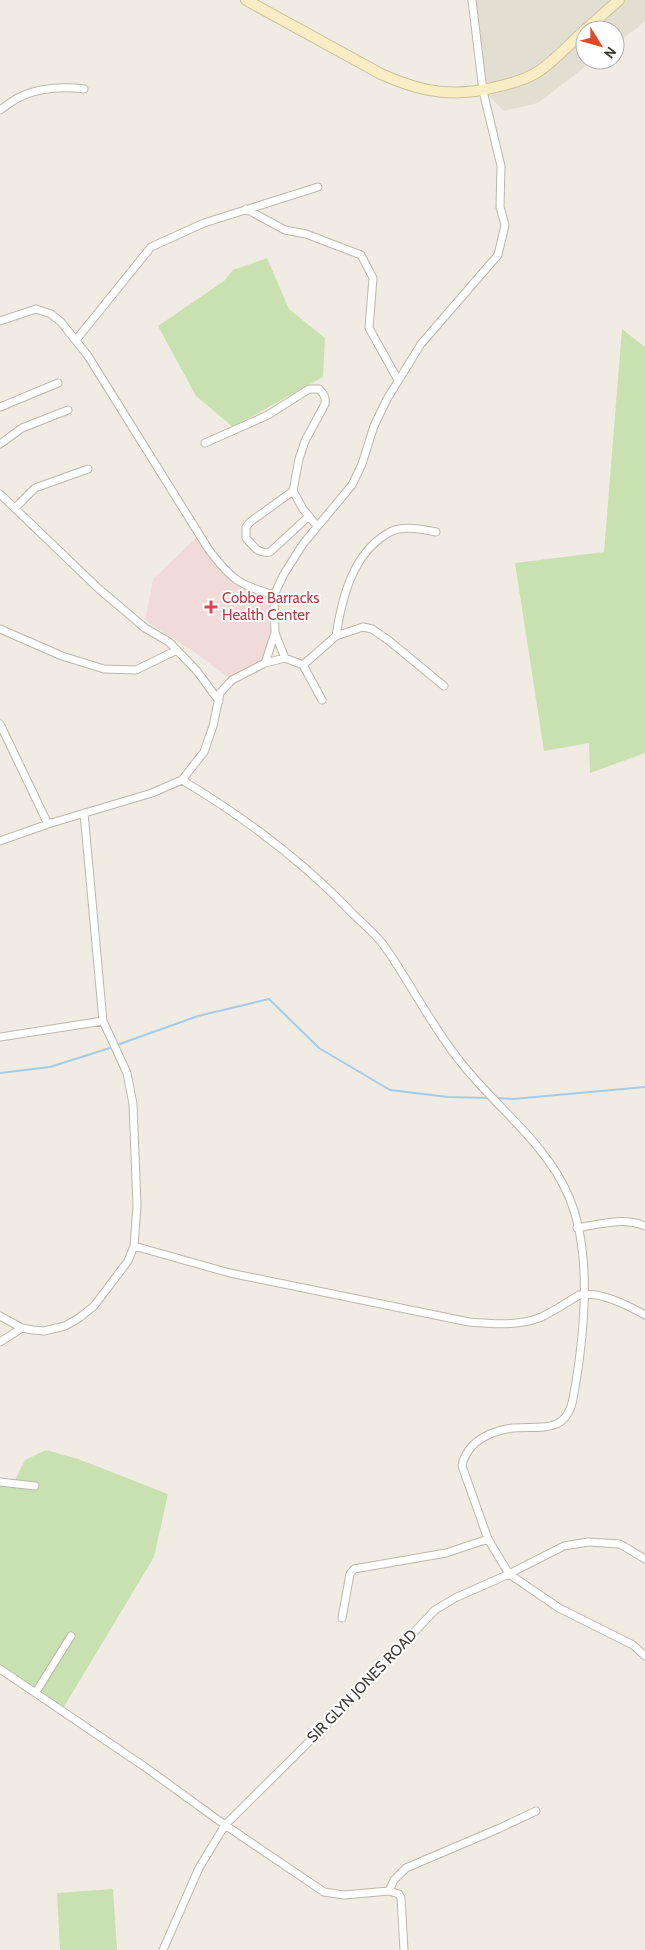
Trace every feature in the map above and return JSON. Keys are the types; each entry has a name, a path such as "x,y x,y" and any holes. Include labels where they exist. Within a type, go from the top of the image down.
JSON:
{"main road":[{"path":"246,0 381,74 424,90 447,93 482,91 511,84 536,73 575,39"},
{"path":"596,20 619,0"}],"street":[{"path":"265,663 275,633 274,595 284,574 303,544 352,485 362,464 374,426 398,380 421,344 498,255 505,225 500,207 501,166 482,91 472,0"},
{"path":"0,110 21,96 40,91 70,87 84,89"},
{"path":"76,340 151,247 204,223 318,187"},
{"path":"246,209 285,230 306,234 353,250 361,255 373,278 368,328 398,380"},
{"path":"0,321 36,309 45,311 61,322 108,386 220,565 234,579 245,586 274,595"},
{"path":"0,407 58,383"},
{"path":"205,443 268,415 309,389 319,389 326,399 325,404 305,441 299,459 293,491 308,517 317,526"},
{"path":"0,444 22,428 68,410"},
{"path":"15,508 35,488 88,469"},
{"path":"293,491 250,522 246,528 246,538 260,552 264,554 270,552 308,517"},
{"path":"0,494 99,589 145,628 169,642 197,671 220,701"},
{"path":"336,636 340,607 347,585 359,563 375,543 391,531 418,528 436,532"},
{"path":"303,665 336,636 363,627 372,629 388,640 444,686"},
{"path":"0,629 62,656 104,669 136,670 177,650"},
{"path":"275,633 285,658"},
{"path":"0,841 48,824 152,793 182,780 204,752 220,701 220,693 232,680 265,663 285,658 303,665 322,700"},
{"path":"0,724 48,824"},
{"path":"182,780 225,806 326,885 384,946 458,1060 535,1145 557,1174 569,1198 577,1228 585,1294 572,1400 566,1415 561,1421 551,1427 512,1428 490,1434 478,1441 463,1460 463,1472 488,1539 509,1574 559,1608 633,1645 645,1656"},
{"path":"0,1316 22,1328 44,1331 65,1326 94,1306 128,1261 134,1246 137,1206 133,1104 127,1073 103,1020 84,813"},
{"path":"0,1037 103,1020"},
{"path":"577,1228 615,1221 634,1222 645,1226"},
{"path":"134,1246 230,1273 469,1322 502,1324 523,1322 538,1318 579,1295 585,1294 600,1296 645,1315"},
{"path":"0,1342 22,1328"},
{"path":"0,1482 35,1486"},
{"path":"342,1618 350,1574 354,1568 446,1553 488,1539"},
{"name":"SIR GLYN JONES ROAD","path":"162,1950 199,1868 225,1825 339,1712 435,1610 455,1598 509,1574 564,1546 588,1542 620,1544 645,1559"},
{"path":"36,1692 71,1636"},
{"path":"0,1669 324,1892 344,1895 396,1892 401,1898 404,1950"},
{"path":"390,1891 394,1880 406,1868 536,1811"}],"shaded area":[{"path":"469,0 645,0 645,22 625,37 625,20 575,20 575,70 581,70 538,103 504,111 484,91"},
{"name":"Cobbe Barracks Health Center","path":"196,538 203,540 234,579 274,595 275,633 265,663 232,680 145,620 153,579"}],"green space":[{"path":"267,258 289,309 325,338 323,377 233,427 196,396 158,326 224,281 233,270"},
{"path":"622,329 645,347 645,753 590,773 589,743 544,751 515,563 604,552"},
{"path":"46,1450 78,1459 168,1494 154,1557 62,1710 0,1669 0,1482 13,1484 25,1460"},
{"path":"113,1889 117,1950 60,1950 57,1893"}],"waterway":[{"path":"117,1045 198,1016 269,999 319,1048 390,1090 448,1097 488,1098"},
{"path":"0,1073 50,1067 113,1047"},
{"path":"495,1098 513,1099 645,1087"}],"place":[{"name":"Cobbe Barracks Health Center","path":"211,607"}]}
